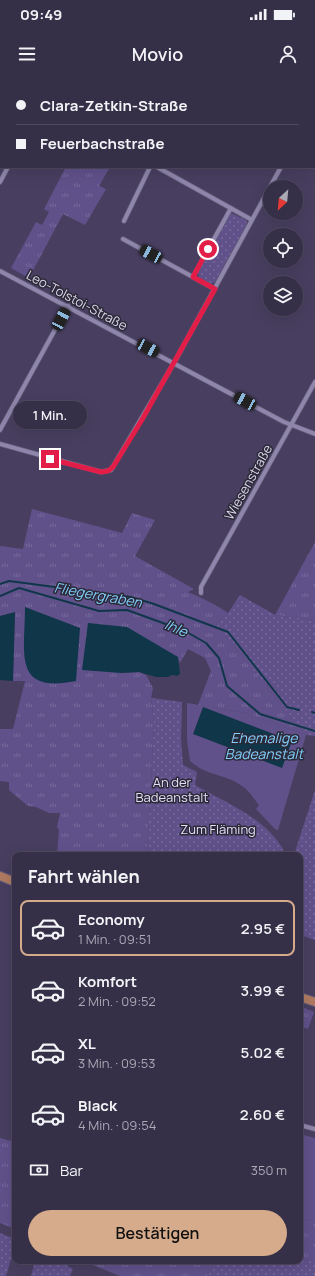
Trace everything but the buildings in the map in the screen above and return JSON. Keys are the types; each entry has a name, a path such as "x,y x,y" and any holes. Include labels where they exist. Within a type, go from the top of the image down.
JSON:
{"main road":[{"path":"0,876 12,881"},
{"path":"303,998 315,1002"}],"street":[{"path":"0,182 7,168"},
{"path":"124,221 150,168"},
{"path":"159,168 252,220"},
{"path":"274,180 280,168"},
{"path":"0,444 93,471 108,471 117,462 215,289 263,200"},
{"path":"193,277 231,208"},
{"path":"123,239 215,289"},
{"name":"Leo-Tolstoi-Straße","path":"0,270 291,425 315,434"},
{"path":"0,430 68,306"},
{"name":"Wiesenstraße","path":"201,593 201,587 315,382"},
{"path":"303,1126 315,1129"}],"green space":[{"path":"65,168 109,168 99,186 106,189 85,225 63,214 29,278 11,268 36,222 42,225 49,212 44,209"},
{"path":"231,213 246,220 247,224 215,282 211,284 199,277 198,272"},
{"path":"32,509 122,533 132,513 155,520 135,556 194,589 188,592 208,601 228,613 216,624 306,735 246,713 198,705 211,671 205,658 188,649 180,663 177,657 121,673 139,672 146,675 153,688 151,698 154,724 147,852 57,852 59,830 57,827 60,813 49,813 36,807 28,806 9,790 9,782 0,781 0,729 13,729 25,681 13,681 15,613 0,616 0,546 23,549"},
{"path":"315,542 315,620 275,615"},
{"path":"240,595 275,615 315,620 315,736 306,735 216,624 228,613"},
{"path":"151,698 182,702 181,739 183,765 197,772 195,785 255,819 275,838 283,849 282,852 147,852 154,724"},
{"path":"187,703 246,713 306,735 278,830 275,829 256,809 259,805 245,788 229,779 203,770 190,761 187,740"},
{"path":"315,790 315,940 303,936 303,852 295,852"},
{"path":"303,1007 314,1012 308,1029 303,1027"},
{"path":"303,1135 315,1138 315,1222 303,1219"},
{"path":"0,1138 12,1141 12,1228 0,1223"},
{"path":"303,1219 315,1222 315,1262 303,1260"},
{"path":"0,1233 12,1238 12,1256 6,1276 0,1276"},
{"path":"303,1260 315,1262 315,1276 207,1276 213,1264 303,1264"},
{"path":"34,1264 64,1264 73,1269 70,1276 31,1276"},
{"path":"90,1264 213,1264 207,1276 120,1276"}],"water":[{"path":"25,607 80,628 76,681 55,683 41,681 32,675 26,666 24,654"},
{"path":"15,612 13,681 0,680 0,616"},
{"path":"88,623 127,627 178,657 180,674 177,676 172,675 168,677 156,677 139,672 121,673 82,670"},
{"name":"Ehemalige Badeanstalt","path":"203,707 292,741 282,768 193,734"}],"waterway":[{"name":"Fliegergraben","path":"0,584 9,581 131,597 154,604 228,632 287,707 299,710"},
{"name":"Ihle","path":"0,596 19,588 99,611 127,610 185,631 206,643 219,658 227,686 260,714 315,731"}],"route":[{"path":"50,459 101,472 111,470 143,418 215,289 193,277 208,249"}],"park label":[{"name":"An der Badeanstalt","path":"172,790"},
{"name":"Zum Fläming","path":"218,829"}]}
